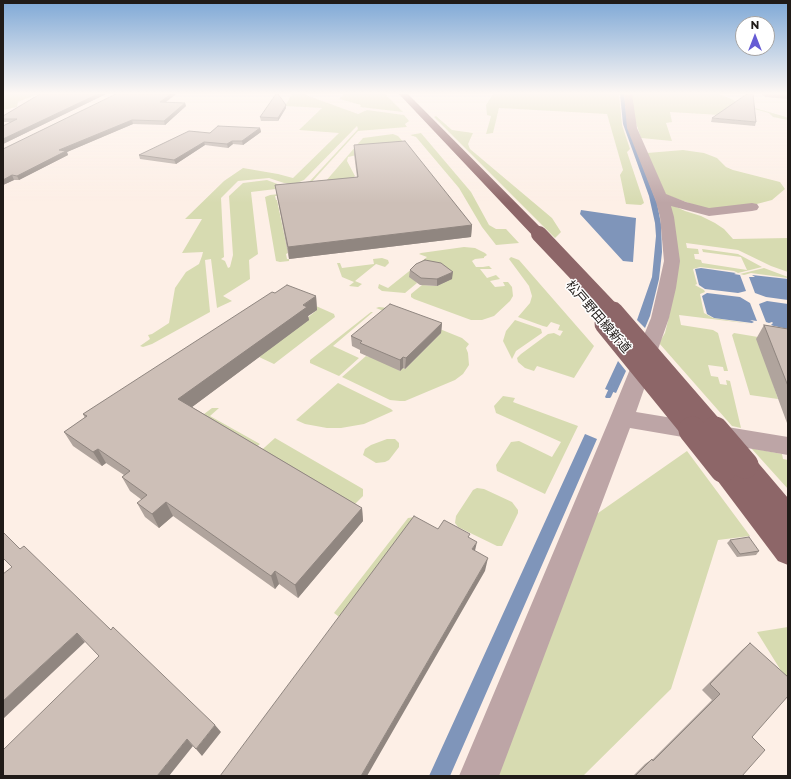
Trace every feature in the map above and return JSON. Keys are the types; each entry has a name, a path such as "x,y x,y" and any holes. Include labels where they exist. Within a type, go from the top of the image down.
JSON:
{"main road":[{"name":"松戸野田線新道","path":"430,130 532,235"},
{"name":"松戸野田線新道","path":"436,130 532,235 595,311 734,467 788,518"},
{"name":"松戸野田線新道","path":"734,467 788,552"}],"street":[{"path":"479,776 622,418 660,318 672,261 667,217 633,130"},
{"path":"660,196 681,206 709,212 752,207"},
{"path":"622,418 788,446"}],"green space":[{"path":"304,130 353,130 304,180 295,184 284,183 269,178 238,181 221,198 224,257 221,259 225,261 228,268 230,267 233,255 229,196 243,183 267,180 280,185 294,187 251,192 258,254 249,260 250,279 223,296 232,301 217,308 211,259 205,260 210,312 152,344 143,347 140,346 150,339 148,335 169,323 175,288 186,272 199,264 202,256 203,252 182,253 202,219 185,219 224,181 243,168 293,178 339,133"},
{"path":"357,130 366,130 358,131 309,185 297,186 310,181"},
{"path":"447,130 473,133 468,144 470,149 552,218 561,232 555,238"},
{"path":"487,130 494,130 493,133 486,134"},
{"path":"612,130 624,130 630,149 627,152 644,203 641,205 626,204 620,175 623,170"},
{"path":"638,130 668,130 672,141 641,138"},
{"path":"421,133 471,192 489,225 496,229 506,229 519,243 496,245 482,227 459,188 416,137 410,135"},
{"path":"393,134 398,136 405,144 348,157 347,161 355,176 325,182 363,138"},
{"path":"683,150 704,153 717,158 726,167 733,170 780,182 785,189 772,200 753,205 709,210 666,195 647,153"},
{"path":"298,192 299,194 275,196 288,253 286,254 287,259 289,259 289,261 276,261 265,197 270,195"},
{"path":"670,204 715,223 724,229 733,239 788,238 788,272 771,266 738,250 686,243 687,248 698,249 699,254 694,254 695,259 701,260 702,263 747,270 741,257 703,252 702,249 738,254 762,267 738,273 734,271 700,267 693,269 697,284 695,285 705,292 700,294 704,313 713,318 753,324 679,315 681,325 713,330 718,333 728,371 724,371 723,367 708,365 711,376 718,377 720,384 727,385 726,380 730,381 741,428 732,426 659,343 665,333 670,312"},
{"path":"464,247 475,248 487,255 484,258 475,259 472,261 476,267 489,266 492,269 480,269 487,278 496,275 500,279 490,281 495,287 505,286 503,282 508,282 512,287 513,296 510,301 494,316 482,320 471,320 411,297 411,294 422,285 437,286 447,281 412,277 417,283 405,293 382,291 378,288 379,284 388,288 427,257 419,254 421,253"},
{"path":"511,257 519,260 594,346 574,378 537,366 534,371 525,368 518,362 517,358 521,354 548,334 554,333 560,336 563,331 558,330 560,325 551,322 547,327 518,317 530,303 532,296 529,286 509,259"},
{"path":"382,258 388,260 389,263 385,267 376,264 355,281 362,284 358,287 349,286 354,282 342,277 337,263 340,263 342,268 374,264 373,259"},
{"path":"764,268 788,278 751,273 744,275 740,274"},
{"path":"316,306 334,314 335,317 274,364 259,357 317,310"},
{"path":"376,308 388,308 462,338 469,344 466,348 469,365 463,374 455,380 405,401 390,400 342,377 366,356 369,357 371,355 400,371 403,368 405,369 441,333"},
{"path":"371,312 373,312 333,346 359,358 339,376 310,363 310,360"},
{"path":"515,320 541,329 542,333 516,351 512,359 503,341 506,331"},
{"path":"734,333 758,337 778,399 750,395 732,335"},
{"path":"338,383 393,411 364,424 341,428 327,428 305,424 296,420"},
{"path":"503,396 515,398 513,402 578,426 545,494 497,471 496,465 511,442 519,441 552,457 561,442 496,413 494,406"},
{"path":"212,408 219,408 210,416 260,444 250,453 196,420"},
{"path":"275,438 363,489 363,496 347,512 255,456"},
{"path":"387,439 395,439 399,443 399,447 389,460 376,463 363,455 365,449 371,445"},
{"path":"751,448 782,454 783,459 788,460 788,489"},
{"path":"687,451 750,536 718,540 671,689 583,776 494,776 591,518"},
{"path":"477,488 484,489 512,502 518,510 518,513 502,546 497,546 458,527 455,523 456,516 473,490"},
{"path":"415,517 346,622 334,613 408,518"},
{"path":"788,627 788,682 757,632"}],"water":[{"path":"625,130 629,130 657,203 661,224 662,252 659,279 650,316 645,328 637,320 652,277 656,236 655,223 649,196"},
{"path":"581,210 636,218 633,262 623,261 580,214"},
{"path":"701,268 736,273 734,274 740,275 746,291 738,293 705,289 699,285 695,269"},
{"path":"752,275 788,279 788,300 766,297 755,293 749,277 755,277"},
{"path":"707,293 740,297 750,303 757,321 750,320 754,322 752,323 714,318 707,314 702,296"},
{"path":"767,301 788,304 788,329 771,325 773,323 772,322 766,322 759,304"},
{"path":"618,361 626,371 616,393 605,389"},
{"path":"585,434 597,439 450,776 429,776"}],"building":[{"path":"3,130 21,130 3,139"},
{"path":"41,130 107,130 59,150 66,151 17,176 12,175 3,180 3,149"},
{"path":"213,130 257,130 242,141 232,141 227,144 204,142 174,160 139,155 189,131 210,133"},
{"path":"405,141 472,225 288,247 275,185 358,177 354,145"},
{"path":"425,260 441,263 453,272 437,279 421,278 410,270 416,264"},
{"path":"287,285 316,296 303,305 307,307 178,399 362,508 295,585 275,571 271,576 166,502 152,514 137,503 147,495 122,477 130,471 98,449 93,452 64,432 87,416 83,414 272,292 275,293"},
{"path":"390,304 442,323 406,358 403,357 400,360 360,343 362,341 351,336"},
{"path":"764,325 788,329 788,386"},
{"path":"414,516 438,529 444,520 470,534 468,537 477,542 472,549 488,558 361,776 220,776"},
{"path":"3,532 20,549 24,546 111,630 113,627 215,725 196,749 187,739 157,776 3,776 3,750 99,656 77,633 3,701 3,574 12,567 3,558"},
{"path":"749,537 759,551 740,554 730,540"},
{"path":"750,643 788,677 788,696 752,737 765,750 742,776 635,776 652,759 653,761 720,694 710,684"}],"waterway":[{"path":"608,397 613,386"}]}
